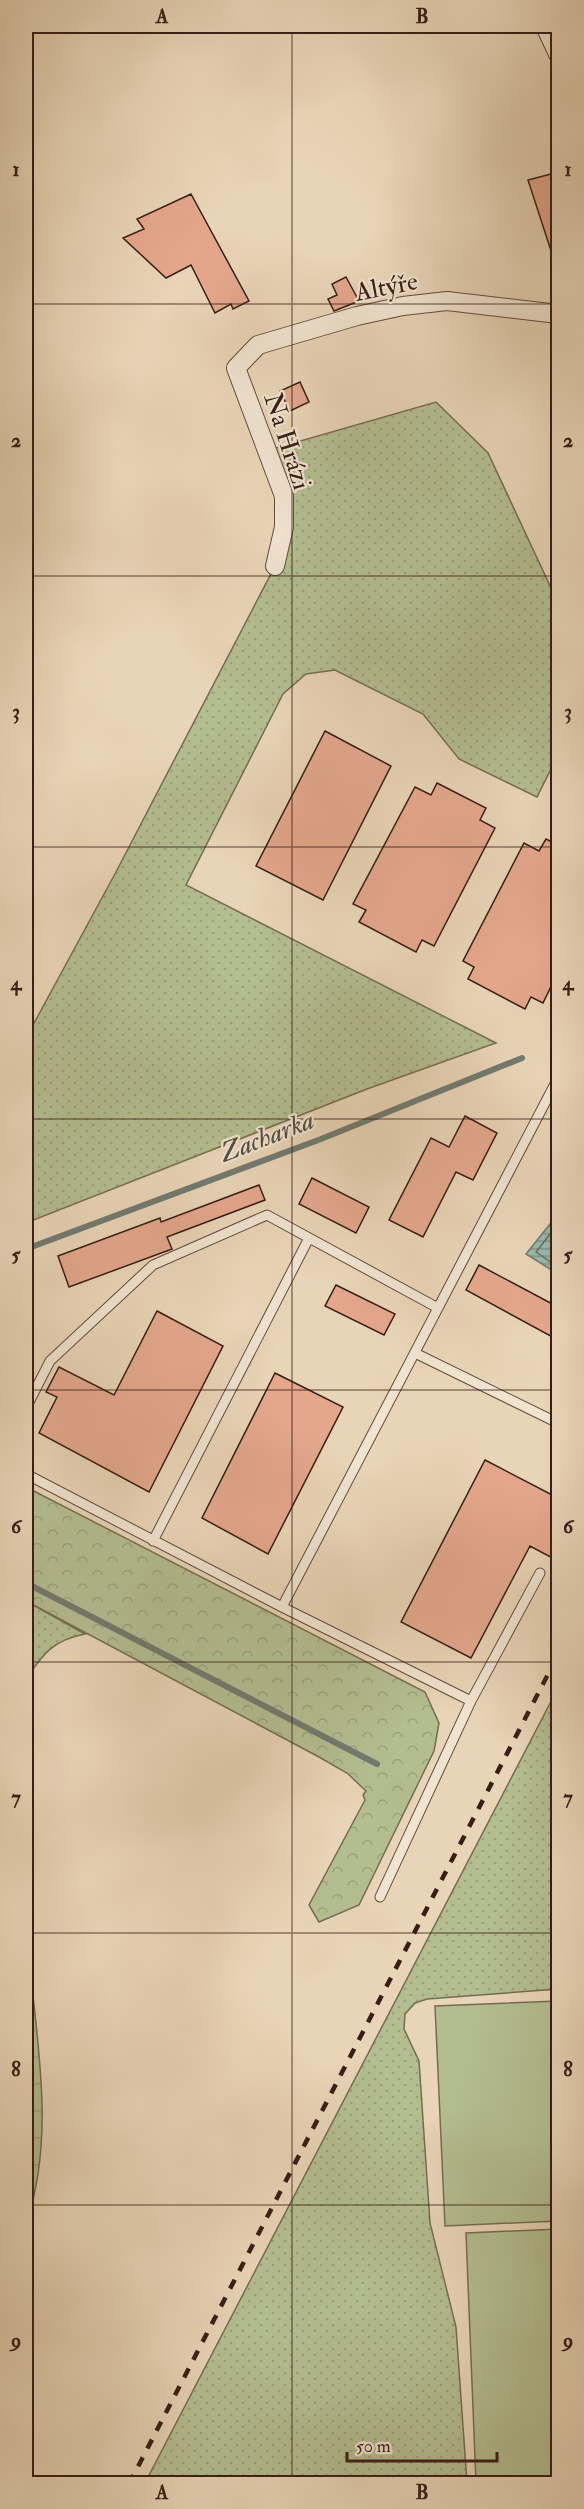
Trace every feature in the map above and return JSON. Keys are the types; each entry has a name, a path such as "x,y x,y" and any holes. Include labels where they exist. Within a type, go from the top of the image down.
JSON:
{"street":[{"path":"545,26 558,54"},
{"name":"Altýře","path":"236,368 258,345 357,316 403,306 447,301 558,314"},
{"name":"Na Hrázi","path":"236,368 284,496 284,527 275,566"}],"lane":[{"path":"282,1607 558,1078"},
{"path":"26,1408 50,1361 153,1265 267,1215 438,1308"},
{"path":"153,1541 309,1238"},
{"path":"415,1353 558,1423"},
{"path":"26,1474 282,1607 471,1701"},
{"path":"380,1897 471,1701 540,1573"}],"green space":[{"path":"436,402 488,453 558,603 558,755 537,797 459,759 423,714 335,670 306,674 283,694 186,885 496,1043 367,1089 26,1223 26,1038 116,872 275,566 284,496 276,448"},
{"path":"26,1487 425,1692 439,1723 434,1751 359,1905 319,1922 309,1905 365,1800 363,1795 366,1791 347,1773 319,1757 26,1601"},
{"path":"26,1601 85,1634 65,1640 50,1649 26,1679"},
{"path":"558,1688 558,1989 427,1999 415,2003 405,2014 404,2029 419,2061 430,2223 456,2327 467,2483 145,2483"},
{"path":"26,1956 30,1969 40,2065 42,2130 35,2193 26,2224"},
{"path":"558,2001 558,2221 445,2226 435,2006"},
{"path":"558,2229 558,2483 476,2483 466,2233"}],"water":[{"path":"558,1214 558,1274 526,1254"}],"building":[{"path":"555,173 558,184 558,262 555,263 528,180"},
{"path":"191,194 249,301 233,309 231,304 215,313 191,265 166,278 123,238 144,229 137,219"},
{"path":"346,277 359,301 334,311 328,299 337,295 332,284"},
{"path":"300,382 309,402 290,411 280,391"},
{"path":"325,731 391,766 323,900 256,866"},
{"path":"437,783 486,808 480,820 495,828 434,946 422,940 416,952 359,922 366,910 353,904 415,787 431,795"},
{"path":"546,839 558,845 558,972 543,1003 531,997 525,1009 468,979 474,967 463,961 524,843 539,851"},
{"path":"465,1116 497,1133 473,1180 456,1172 423,1237 389,1220 431,1138 449,1147"},
{"path":"312,1178 369,1207 356,1233 299,1204"},
{"path":"259,1185 265,1200 167,1237 172,1249 69,1287 58,1256 160,1218 161,1222"},
{"path":"479,1265 558,1307 558,1340 466,1290"},
{"path":"336,1285 395,1314 384,1335 325,1306"},
{"path":"157,1311 223,1346 149,1492 39,1433 57,1397 46,1392 59,1367 114,1395"},
{"path":"275,1373 343,1407 268,1554 202,1518"},
{"path":"485,1460 558,1498 558,1561 530,1546 471,1658 401,1622"}],"waterway":[{"name":"Zacharka","path":"26,1249 321,1139 522,1058"},
{"path":"26,1583 377,1764"}],"railway":[{"path":"129,2484 558,1655"}]}
